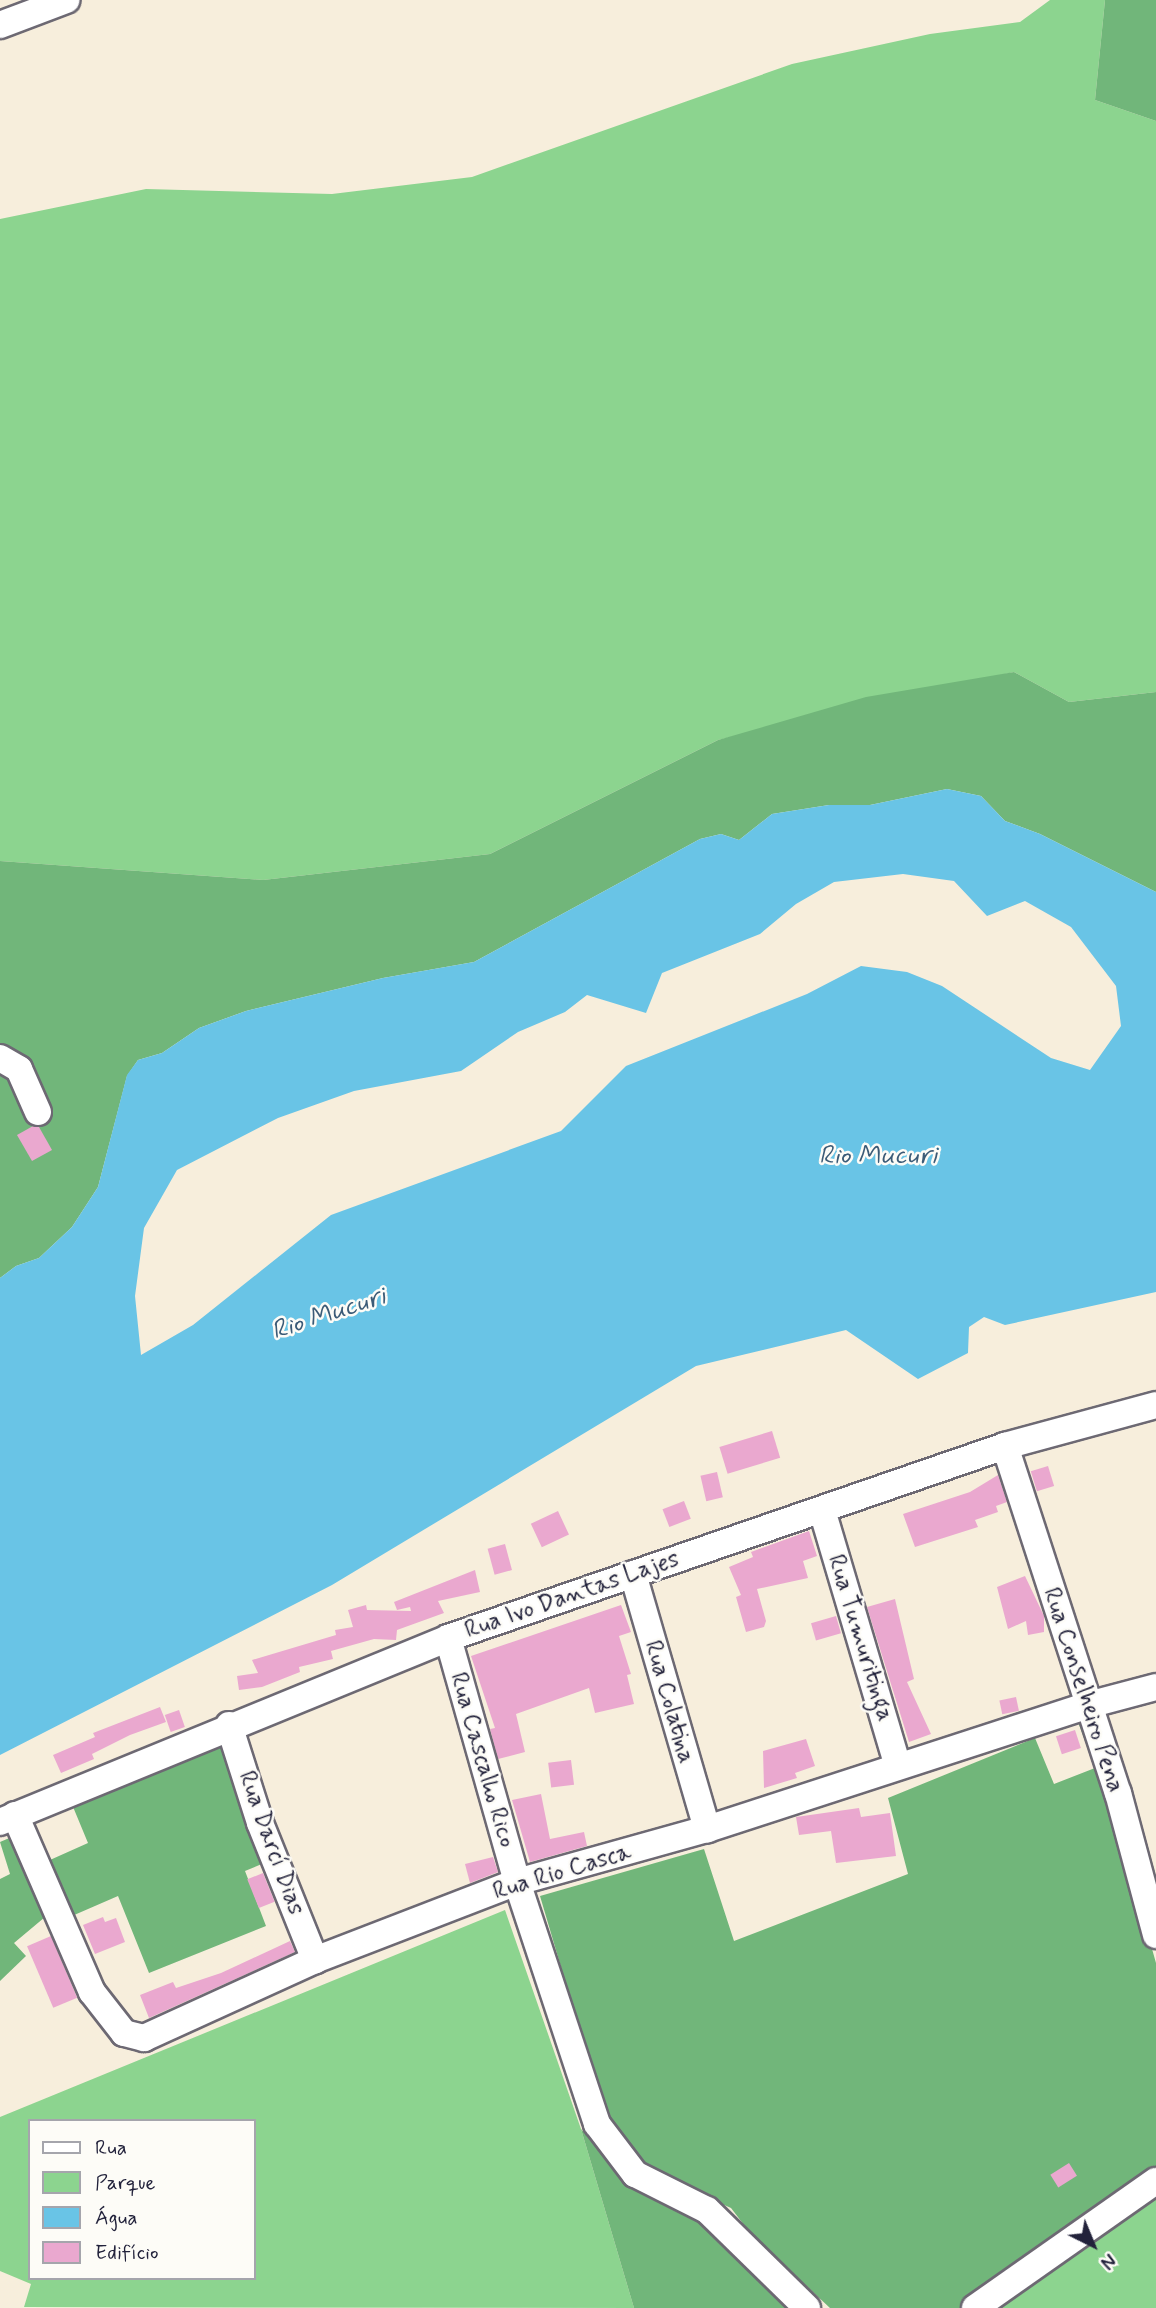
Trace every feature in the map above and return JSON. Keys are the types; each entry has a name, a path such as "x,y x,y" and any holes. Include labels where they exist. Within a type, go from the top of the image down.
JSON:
{"street":[{"path":"0,25 66,0"},
{"path":"0,1058 19,1069 38,1112"},
{"name":"Rua Ivo Dantas Lajes","path":"7,1818 229,1725 448,1638 1005,1446 1156,1405"},
{"name":"Rua Conselheiro Pena","path":"1005,1446 1088,1704 1156,1935"},
{"name":"Rua Tumuritinga","path":"822,1510 898,1766"},
{"name":"Rua Colatina","path":"633,1574 707,1829"},
{"name":"Rua Cascalho Rico","path":"448,1638 517,1882 597,2124 617,2157 635,2174 707,2210 807,2308"},
{"name":"Rua Rio Casca","path":"7,1818 92,1992 124,2033 144,2038 315,1960 517,1882 707,1829 1088,1704 1156,1687"},
{"name":"Rua Darcí Dias","path":"229,1725 260,1824 315,1960"},
{"path":"975,2308 1156,2180"}],"green space":[{"path":"1050,0 1105,0 1095,100 1156,121 1156,692 1069,702 1014,672 718,740 490,854 263,880 0,861 0,219 146,189 332,194 472,177 792,64 930,34 1020,22"},
{"path":"1105,0 1156,0 1156,121 1095,100"},
{"path":"1014,672 1069,702 1156,692 1156,892 1040,834 1005,821 981,796 947,789 870,805 829,805 772,814 739,840 721,834 700,839 474,962 383,978 246,1011 199,1028 162,1053 138,1060 127,1076 98,1187 72,1227 39,1258 16,1266 0,1278 0,861 263,880 490,854 718,740 866,697"},
{"path":"1087,1719 1156,1963 1156,2172 962,2308 830,2308 751,2234 731,2208 636,2166 610,2133 540,1896 704,1849 734,1941 908,1874 888,1798 1035,1738 1054,1784 1095,1768 1078,1722"},
{"path":"221,1740 269,1861 245,1871 266,1926 149,1973 118,1896 65,1919 41,1864 88,1843 71,1802"},
{"path":"14,1836 51,1912 14,1943 26,1956 0,1981 0,1879 10,1874 0,1842"},
{"path":"505,1910 581,2129 634,2308 24,2307 31,2284 0,2271 0,2117"},
{"path":"581,2129 621,2172 691,2214 801,2308 634,2308"},
{"path":"1156,2189 1156,2308 990,2308"}],"water":[{"name":"Rio Mucuri","path":"947,789 981,796 1005,821 1040,834 1156,892 1156,1292 1005,1325 984,1317 969,1327 968,1353 918,1379 846,1330 696,1366 332,1585 0,1755 0,1278 16,1266 39,1258 72,1227 98,1187 127,1075 138,1060 162,1053 199,1028 246,1011 383,978 474,962 700,839 721,834 739,840 772,814 829,805 870,805","holes":["903,874 954,881 987,916 1025,901 1071,927 1116,986 1121,1026 1090,1070 1051,1058 942,986 907,972 861,966 807,994 626,1066 561,1131 331,1215 193,1325 141,1355 135,1296 144,1228 177,1170 278,1118 354,1091 461,1071 518,1032 565,1012 587,995 646,1013 662,973 760,934 796,904 834,882"]}],"building":[{"path":"33,1126 39,1127 52,1150 32,1161 17,1135"},
{"path":"772,1431 780,1458 728,1474 719,1447"},
{"path":"1048,1466 1054,1486 1037,1491 1031,1471"},
{"path":"717,1472 723,1497 706,1501 700,1476"},
{"path":"998,1475 1007,1502 996,1506 998,1512 975,1520 978,1527 915,1547 903,1514 970,1492"},
{"path":"684,1501 691,1519 669,1527 663,1509"},
{"path":"558,1511 569,1535 542,1547 531,1524"},
{"path":"809,1531 817,1556 803,1561 808,1578 757,1589 766,1621 764,1627 746,1632 736,1597 741,1595 729,1567 753,1557 751,1552"},
{"path":"505,1544 512,1570 495,1575 488,1549"},
{"path":"475,1570 480,1592 438,1601 444,1613 397,1630 396,1640 374,1639 331,1651 333,1659 299,1667 300,1672 262,1687 239,1690 237,1676 258,1673 252,1660 336,1635 335,1630 353,1627 348,1610 366,1605 367,1610 411,1611 410,1607 397,1610 394,1602"},
{"path":"1025,1576 1044,1616 1044,1632 1028,1635 1026,1621 1008,1629 997,1587"},
{"path":"895,1599 914,1679 907,1682 931,1734 909,1742 867,1607"},
{"path":"621,1605 631,1632 619,1636 631,1674 627,1675 634,1704 595,1713 589,1688 516,1714 525,1752 498,1759 490,1729 495,1728 471,1656"},
{"path":"836,1616 841,1633 816,1640 811,1623"},
{"path":"1016,1697 1019,1711 1002,1714 999,1701"},
{"path":"160,1707 166,1722 130,1735 92,1754 94,1759 61,1773 53,1755 95,1737 93,1733"},
{"path":"179,1710 185,1727 171,1732 165,1715"},
{"path":"1075,1730 1081,1748 1062,1754 1056,1736"},
{"path":"806,1739 815,1766 795,1773 797,1778 764,1788 763,1751"},
{"path":"571,1760 574,1785 551,1788 548,1763"},
{"path":"541,1794 550,1839 584,1832 587,1846 530,1862 512,1800"},
{"path":"859,1808 861,1817 890,1813 896,1856 836,1863 831,1831 799,1835 796,1817"},
{"path":"493,1857 498,1872 470,1883 465,1864"},
{"path":"263,1873 275,1902 259,1908 247,1879"},
{"path":"103,1917 105,1922 116,1918 125,1942 95,1954 83,1925"},
{"path":"51,1936 77,1998 53,2008 27,1946"},
{"path":"290,1941 295,1952 149,2018 140,1995 173,1982 176,1988 221,1973"},
{"path":"1069,2163 1077,2176 1058,2187 1050,2175"}]}
